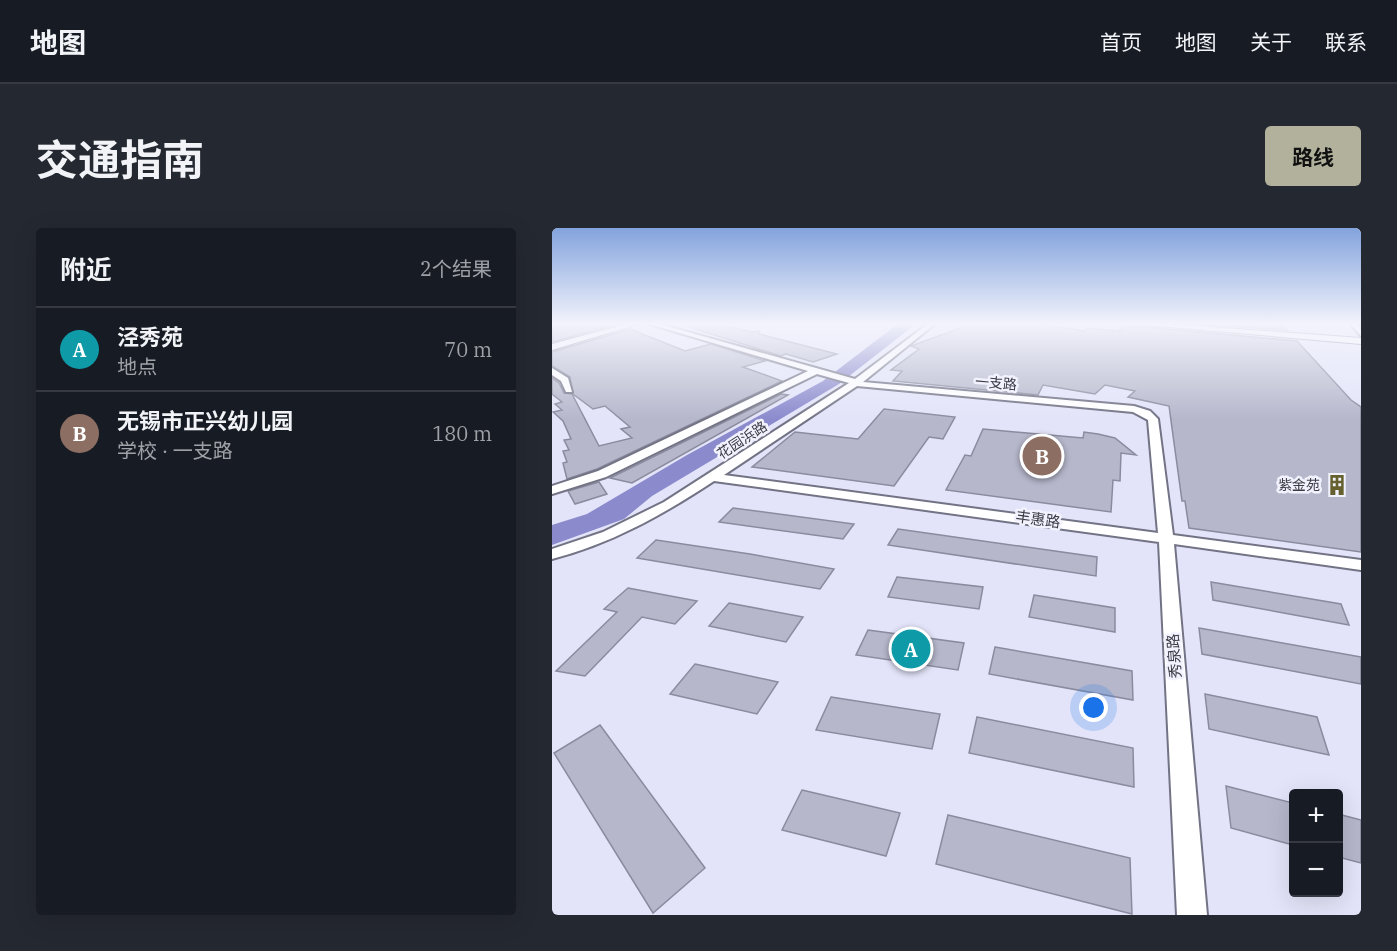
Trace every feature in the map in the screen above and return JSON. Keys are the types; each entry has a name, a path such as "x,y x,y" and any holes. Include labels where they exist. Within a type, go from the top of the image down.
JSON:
{"street":[{"name":"一支路","path":"760,355 851,382 1134,409"},
{"name":"花园浜路","path":"552,554 608,535 643,519 714,477 888,355"},
{"path":"552,372 565,380 569,390"},
{"path":"552,490 602,474 819,372"},
{"name":"秀泉路","path":"1134,409 1146,413 1153,419 1166,537 1192,915"},
{"name":"丰惠路","path":"714,477 1361,565"}],"water":[{"path":"857,355 876,355 839,384 652,496 624,519 552,545 552,525 587,514 687,455 823,381"}],"building":[{"path":"552,355 746,355 765,361 743,367 782,381 597,469 567,479 563,463 567,462 563,451 569,450 564,440 571,439 563,421 553,412 562,410 555,404 562,402 552,394 552,378 559,383 564,393 572,394 599,446 632,438 621,429 630,427 605,406 593,409 573,394 570,377 552,366"},
{"path":"790,355 834,355 813,362"},
{"path":"911,355 1310,355 1351,400 1361,407 1361,552 1189,528 1185,501 1182,501 1169,406 1128,397 1135,391 1105,385 1095,394 1043,385 1038,395 893,381 902,371 891,370"},
{"path":"781,394 788,395 632,483 610,478"},
{"path":"884,409 955,417 943,439 929,437 894,486 752,467 795,432 858,439"},
{"path":"983,429 1083,438 1084,432 1098,434 1115,438 1136,455 1121,453 1120,481 1113,480 1111,512 946,490 965,455 971,456"},
{"path":"599,482 607,494 575,504 568,491"},
{"path":"733,508 854,524 843,539 719,522"},
{"path":"898,529 1097,557 1096,576 888,545"},
{"path":"656,540 834,569 820,589 637,558"},
{"path":"897,577 983,587 979,609 888,597"},
{"path":"1211,582 1341,604 1349,625 1213,600"},
{"path":"628,588 697,601 675,624 642,617 585,676 556,671 617,612 604,609"},
{"path":"1034,595 1115,608 1115,632 1029,617"},
{"path":"729,603 803,617 786,642 709,626"},
{"path":"1199,628 1361,657 1361,684 1202,654"},
{"path":"868,630 964,643 958,670 856,655"},
{"path":"995,647 1132,671 1133,700 989,674"},
{"path":"695,664 778,682 757,714 670,694"},
{"path":"1205,694 1317,717 1329,755 1209,729"},
{"path":"831,697 940,714 932,749 816,730"},
{"path":"977,717 1133,748 1134,787 969,753"},
{"path":"600,725 705,868 653,913 554,753"},
{"path":"1226,786 1289,802 1289,844 1231,828"},
{"path":"802,790 900,813 886,856 782,830"},
{"path":"948,815 1130,858 1132,914 936,864"},
{"path":"1343,815 1361,820 1361,863 1343,858"}],"place":[{"name":"无锡市正兴幼儿园","path":"1042,456"},
{"name":"紫金苑","path":"1337,485"},
{"name":"泾秀苑","path":"911,649"}]}
